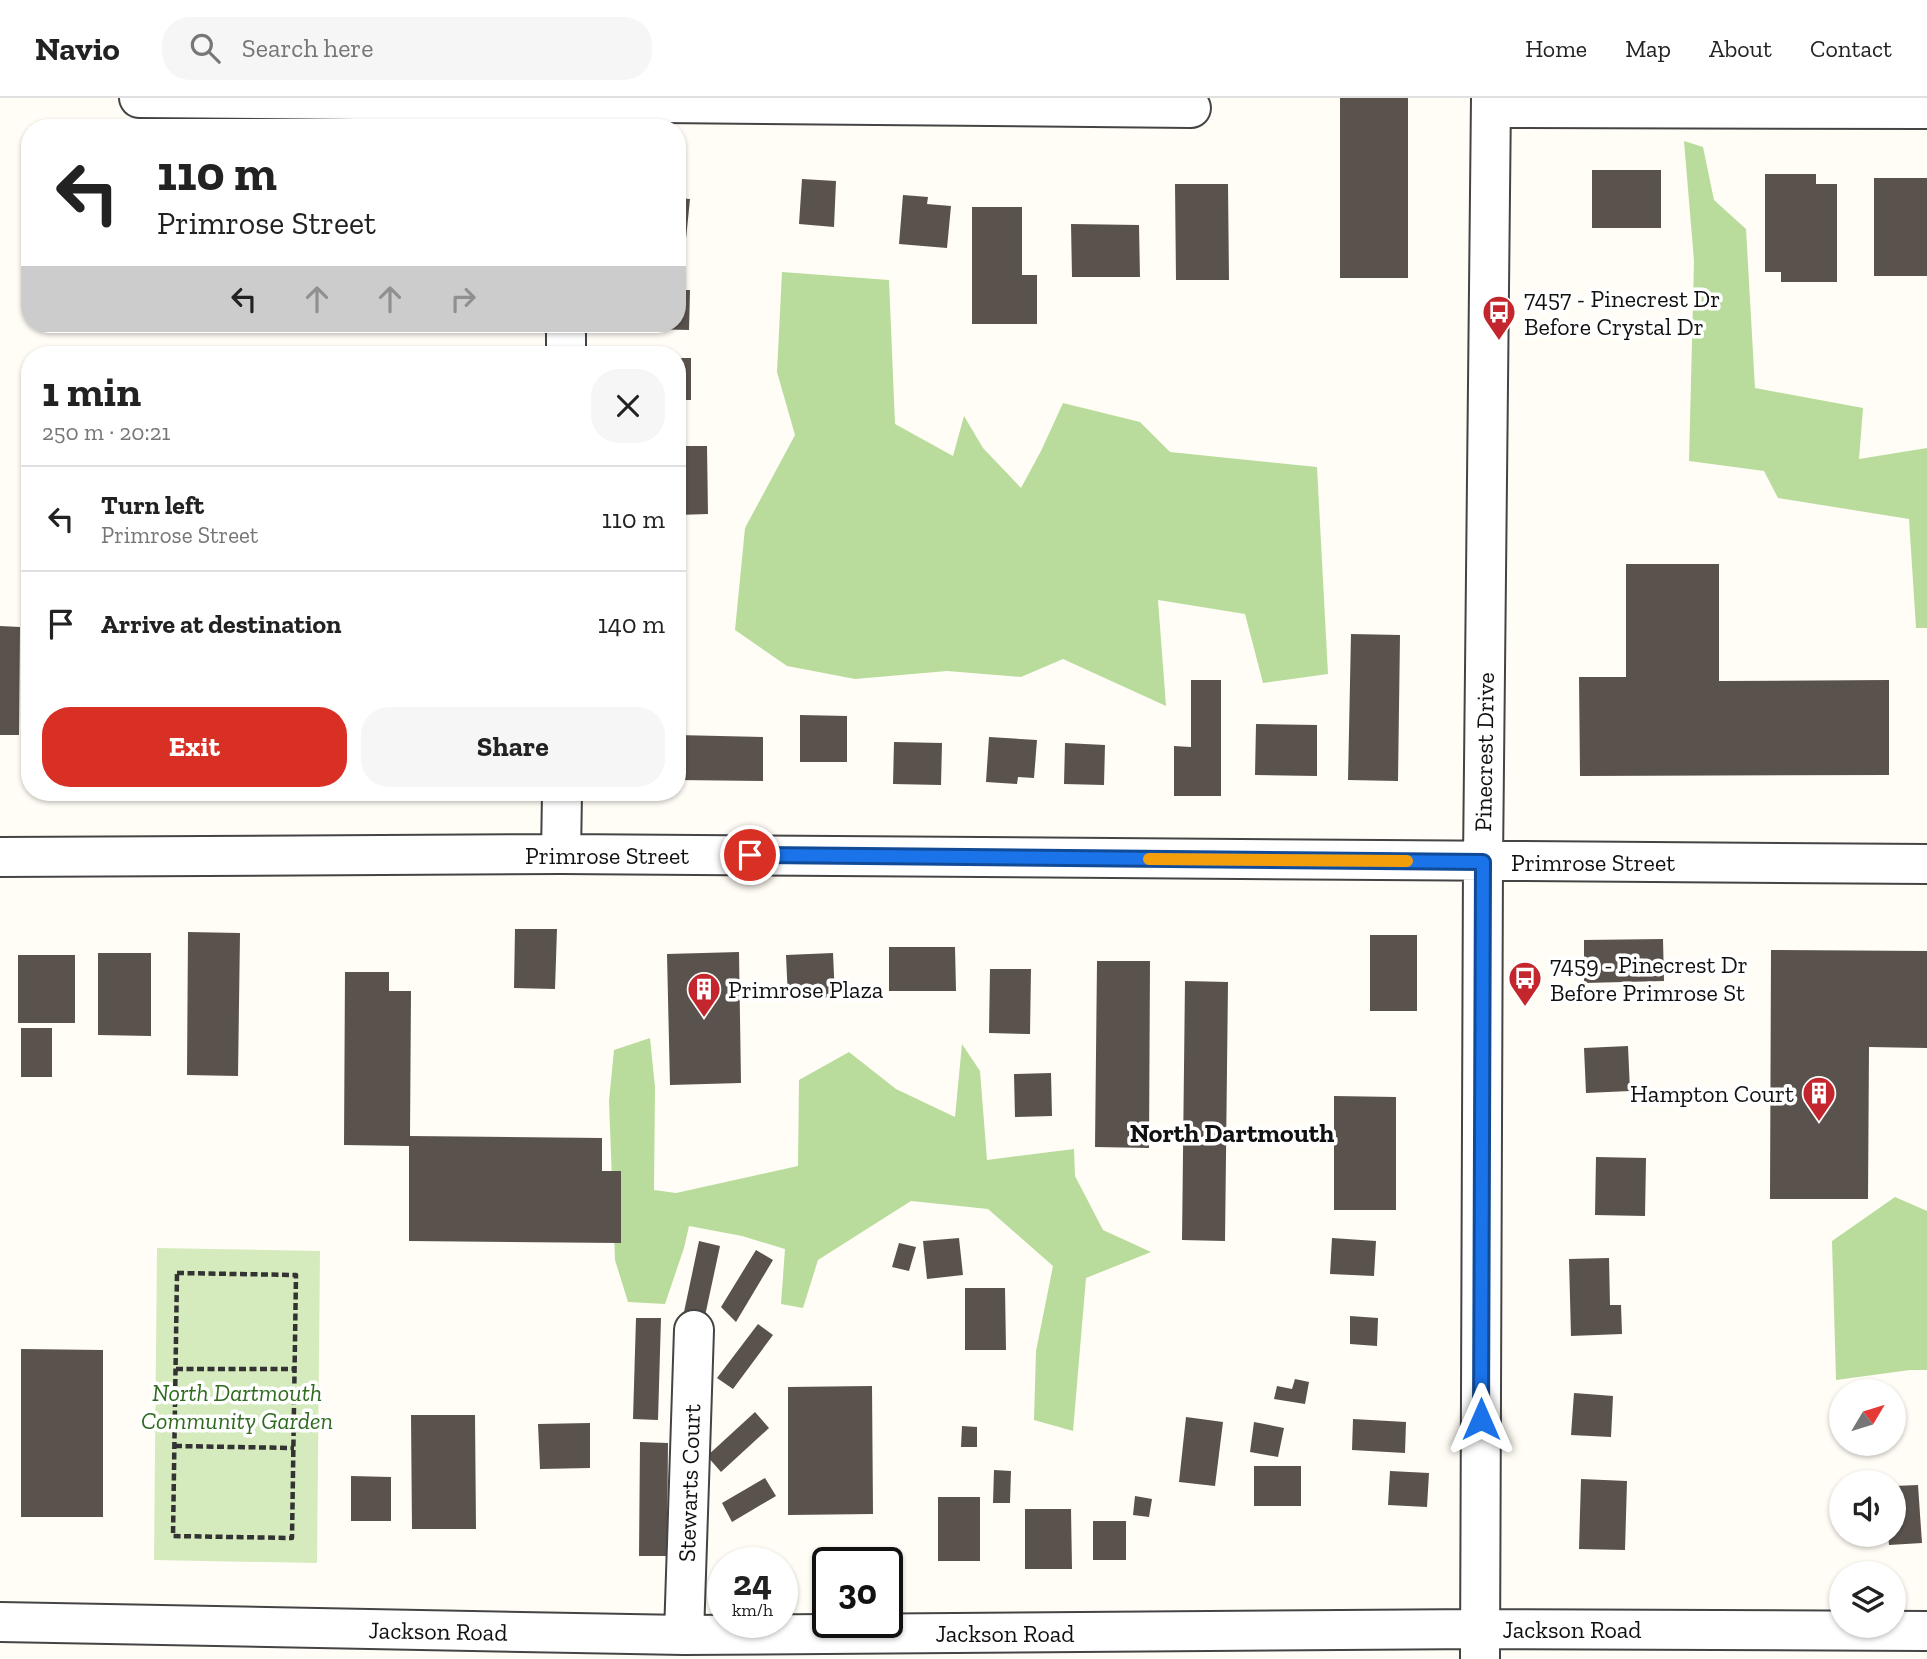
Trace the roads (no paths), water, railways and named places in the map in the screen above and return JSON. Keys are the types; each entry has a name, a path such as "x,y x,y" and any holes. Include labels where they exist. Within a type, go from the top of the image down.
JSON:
{"street":[{"path":"139,98 568,116 1192,108"},
{"path":"1491,103 1927,109"},
{"name":"Pinecrest Drive","path":"1480,1644 1483,862 1491,103"},
{"path":"561,854 562,801"},
{"name":"Primrose Street","path":"0,857 561,854 1927,864"},
{"name":"Stewarts Court","path":"684,1636 694,1330"},
{"name":"Jackson Road","path":"0,1622 684,1636 750,1647 1480,1644 1927,1631"}],"place":[{"name":"7457 - Pinecrest Dr Before Crystal Dr","path":"1499,342"},
{"name":"7459 - Pinecrest Dr Before Primrose St","path":"1525,1008"},
{"name":"Primrose Plaza","path":"704,1019"},
{"name":"Hampton Court","path":"1819,1123"}],"district":[{"name":"North Dartmouth","path":"1232,1133"}],"park label":[{"name":"North Dartmouth Community Garden","path":"237,1406"}]}
